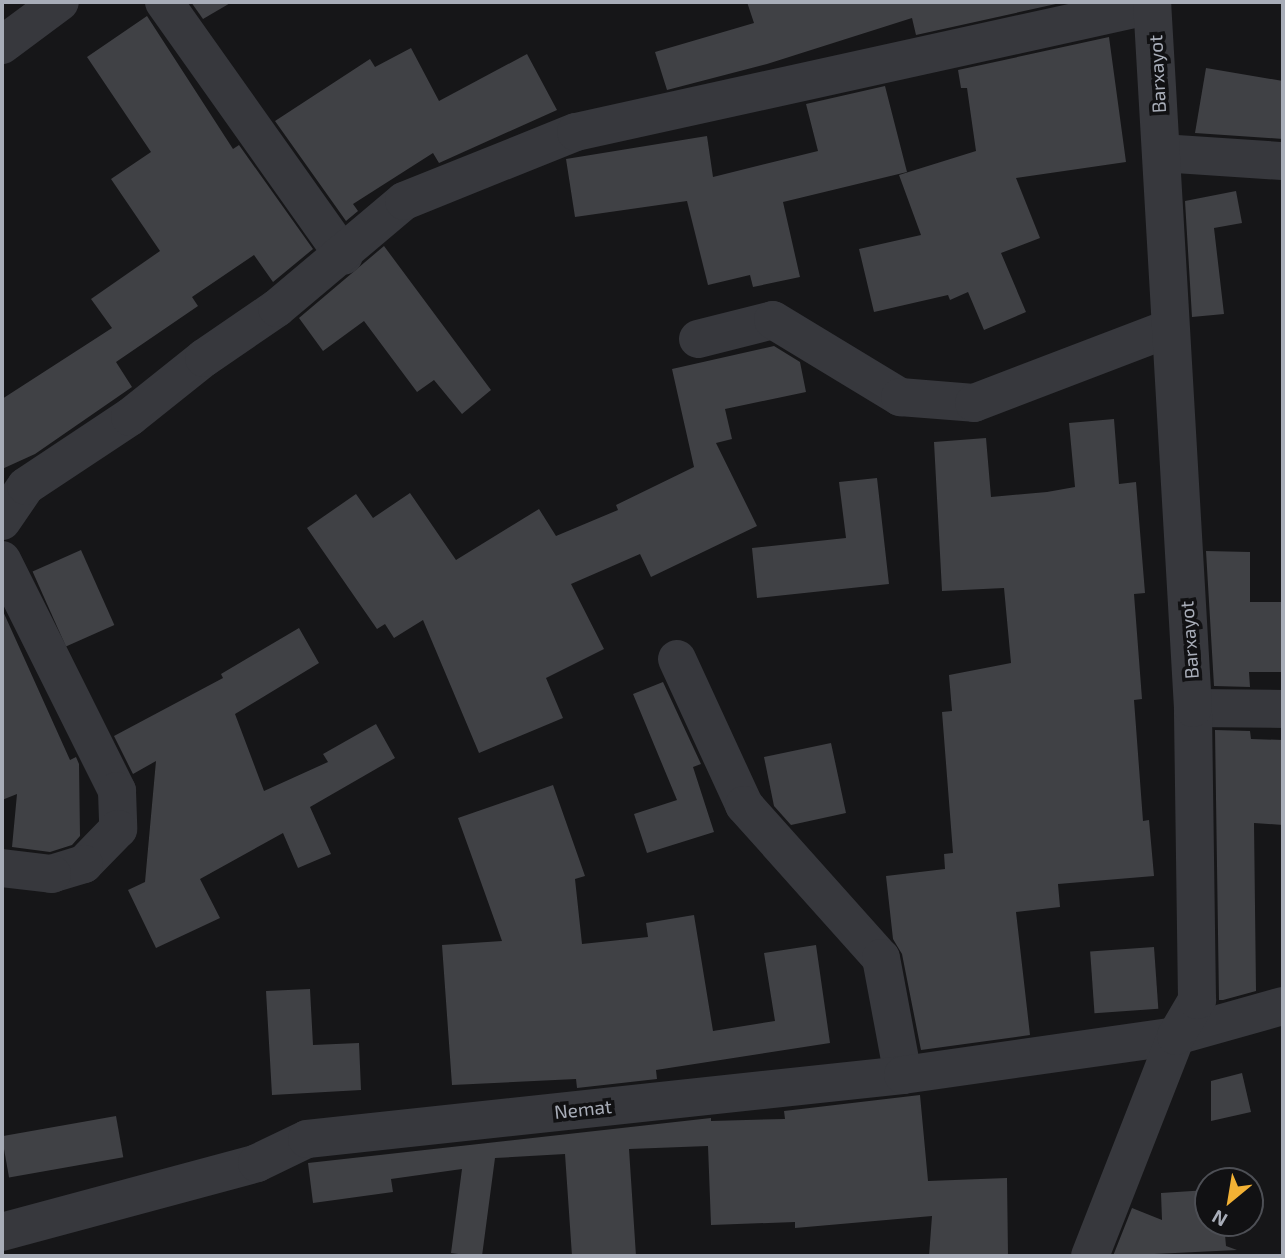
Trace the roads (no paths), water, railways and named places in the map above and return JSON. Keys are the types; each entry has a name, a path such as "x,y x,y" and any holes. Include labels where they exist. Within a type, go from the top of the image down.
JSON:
{"street":[{"path":"2,45 60,2"},
{"path":"164,2 345,256"},
{"path":"2,521 26,486 130,417 345,256 404,201 576,132 1152,4"},
{"name":"Barxayot","path":"1090,1256 1176,1036 1197,1000 1193,708 1152,4"},
{"path":"1161,153 1283,161"},
{"path":"698,339 773,320 900,397 974,403 1170,328"},
{"path":"2,560 117,791 117,829 84,864 52,874 2,868"},
{"path":"677,660 744,805 881,958 903,1075"},
{"path":"1193,708 1283,709"},
{"name":"Nemat","path":"2,1232 257,1163 307,1139 903,1075 1176,1036 1283,1006"}]}
